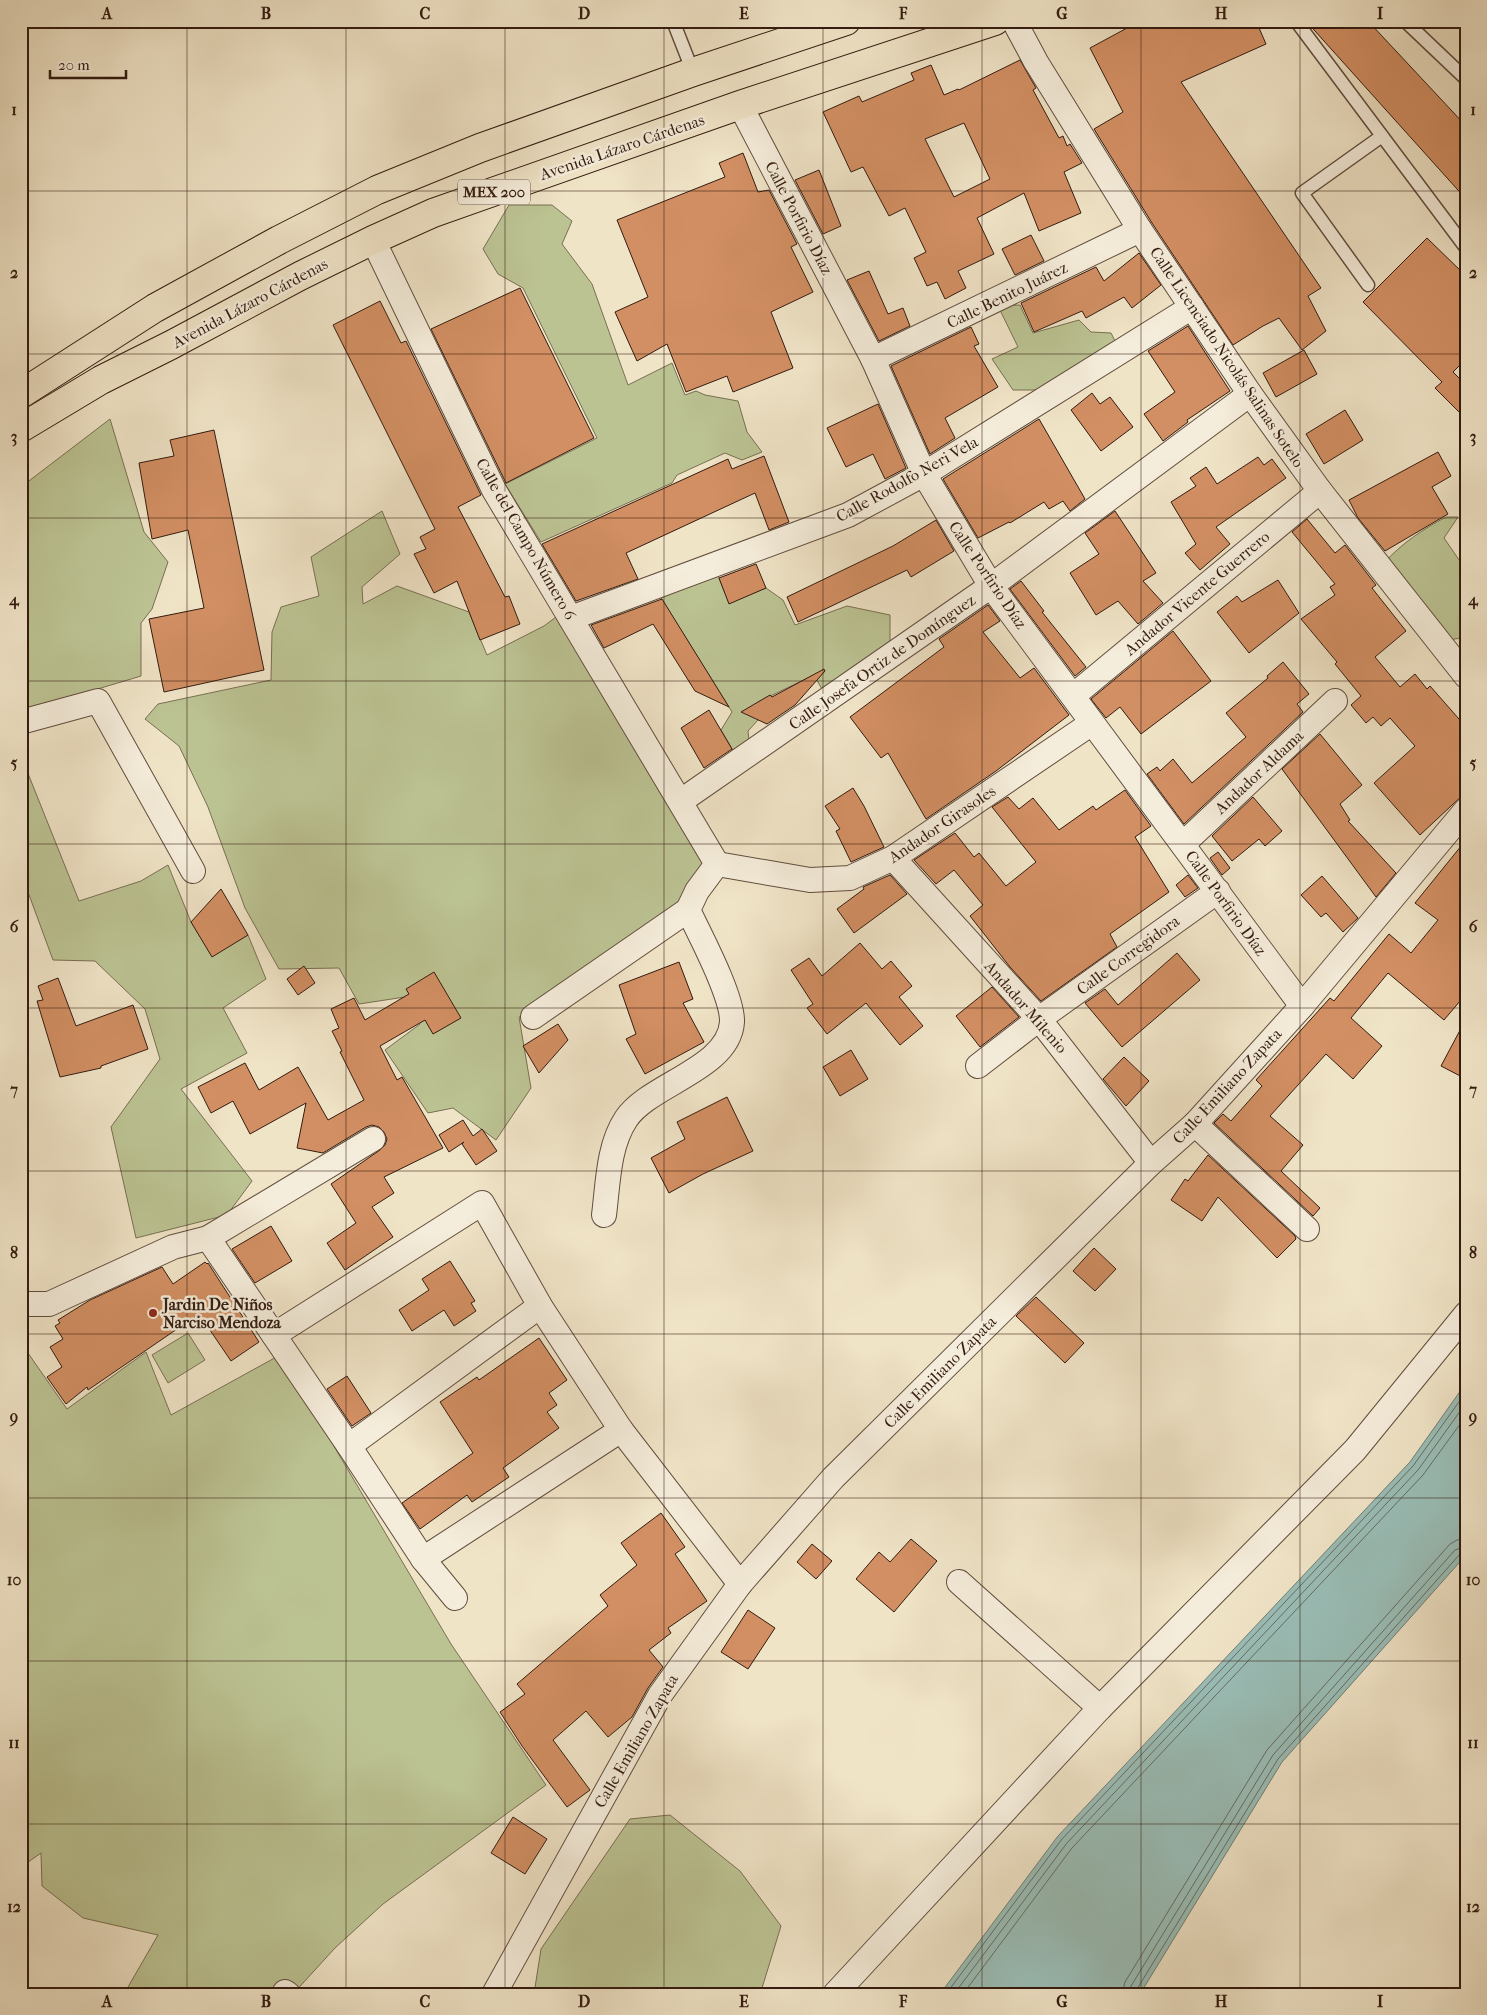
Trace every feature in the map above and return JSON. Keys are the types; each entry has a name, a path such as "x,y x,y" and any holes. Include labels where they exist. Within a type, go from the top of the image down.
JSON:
{"main road":[{"name":"MEX 200","path":"21,394 155,308 279,240 377,190 480,148 694,72 846,21"},
{"name":"Avenida Lázaro Cárdenas","path":"21,428 100,380 171,345 300,276 433,213 740,105 995,21"},
{"name":"Avenida Lázaro Cárdenas","path":"21,450 36,439 100,380"}],"street":[{"name":"Calle Licenciado Nicolás Salinas Sotelo","path":"1014,21 1036,62 1140,230 1250,394 1320,491 1466,676"},
{"name":"Calle Porfirio Díaz","path":"740,105 873,359 924,474 991,586 1302,1006"},
{"name":"Calle Benito Juárez","path":"873,359 1140,230"},
{"name":"Calle del Campo Número 6","path":"373,240 494,490 717,864"},
{"name":"Calle Rodolfo Neri Vela","path":"571,618 848,515 924,474 1192,307"},
{"name":"Calle Josefa Ortiz de Domínguez","path":"681,802 991,586 1250,394"},
{"name":"Andador Vicente Guerrero","path":"1074,696 1320,491"},
{"name":"Andador Aldama","path":"1183,844 1335,701"},
{"path":"21,722 98,702 193,871"},
{"name":"Andador Girasoles","path":"717,864 810,880 850,878 893,858 1092,722"},
{"name":"Calle Emiliano Zapata","path":"494,1994 660,1695 740,1584 833,1478 1151,1163 1195,1124 1302,1006 1466,810"},
{"name":"Andador Milenio","path":"893,858 1039,1020 1151,1163"},
{"path":"533,1017 688,910 697,891 717,864"},
{"name":"Calle Corregidora","path":"978,1066 1218,891"},
{"path":"604,1215 614,1145 619,1129 627,1117 640,1104 716,1053 723,1046 730,1031 732,1013 727,996 688,910"},
{"path":"1195,1124 1307,1230"},
{"path":"21,1304 49,1304 173,1247 208,1238 373,1140"},
{"path":"274,1335 482,1203 540,1306 621,1430 740,1584"},
{"path":"208,1238 423,1559 455,1598"},
{"path":"349,1446 540,1306"},
{"path":"835,1994 1100,1708 1354,1450 1466,1314"},
{"path":"423,1559 621,1430"},
{"path":"959,1582 1100,1708"}],"lane":[{"path":"673,21 694,72"},
{"path":"1296,21 1466,248"},
{"path":"1405,21 1466,79"},
{"path":"1368,286 1302,193 1382,136"}],"green space":[{"path":"509,205 552,205 572,221 562,244 592,284 628,385 672,363 685,395 696,391 705,395 738,401 747,432 762,452 742,460 725,453 677,475 672,483 541,542 505,484 597,438 523,288 498,274 483,249"},
{"path":"1020,305 1033,333 1079,320 1091,332 1111,333 1118,347 1041,390 1013,390 992,359 1018,347 998,306"},
{"path":"110,419 144,532 168,562 152,609 141,623 141,676 21,712 21,487"},
{"path":"382,511 400,554 362,587 363,604 397,586 469,612 487,655 544,626 560,614 706,862 680,903 519,1017 531,1088 496,1140 453,1108 428,1113 385,1050 420,1024 405,997 359,1004 339,968 279,969 245,908 208,807 179,746 145,719 158,704 271,680 272,632 281,607 319,596 311,557"},
{"path":"1446,517 1458,517 1444,538 1466,570 1466,637 1449,640 1384,563 1413,537"},
{"path":"717,573 729,603 766,588 783,600 795,625 847,606 890,615 890,645 823,691 814,675 758,702 758,720 748,731 749,741 734,752 721,730 732,712 659,595"},
{"path":"21,768 27,771 79,901 141,881 168,865 191,922 212,956 248,935 266,979 223,1008 247,1053 181,1089 252,1181 227,1215 136,1238 111,1127 160,1059 145,1009 95,961 53,960 21,873"},
{"path":"188,1333 205,1360 168,1383 152,1355"},
{"path":"21,1343 67,1409 146,1352 171,1415 280,1355 451,1644 546,1785 383,1904 335,1948 293,1994 124,1994 158,1935 83,1918 42,1886 41,1853 21,1867"},
{"path":"670,1815 740,1871 781,1926 762,1988 758,1994 534,1994 541,1949 630,1819"}],"water":[{"path":"1466,1383 1466,1555 1282,1762 1140,1994 940,1994 1058,1836 1410,1462"}],"building":[{"path":"1140,21 1256,21 1266,44 1181,82 1321,288 1308,296 1326,331 1302,350 1279,318 1233,345 1152,223 1094,129 1123,112 1090,48"},
{"path":"1306,21 1368,21 1466,126 1466,199"},
{"path":"1020,60 1036,88 1033,90 1059,138 1063,136 1067,146 1070,144 1082,163 1064,172 1081,213 1039,231 1024,193 977,218 994,254 958,271 966,288 945,299 937,282 927,286 914,258 926,252 905,208 889,216 863,167 851,172 823,112 859,96 862,102 914,80 911,73 931,65 944,95 959,90","holes":["964,123 990,179 954,197 925,139"]},
{"path":"743,153 758,192 769,190 797,244 791,247 813,292 771,312 793,368 733,392 727,376 686,392 667,344 637,361 615,312 648,297 617,220 725,177 719,163"},
{"path":"819,170 841,226 823,234 795,180"},
{"path":"1031,235 1044,261 1015,275 1002,249"},
{"path":"1427,238 1466,276 1466,359 1453,372 1466,385 1466,419 1435,388 1442,382 1363,302"},
{"path":"1139,253 1161,285 1132,308 1124,297 1086,318 1082,311 1034,332 1021,303 1096,267 1104,281"},
{"path":"869,271 888,314 903,308 910,326 879,341 847,280"},
{"path":"520,288 594,438 506,483 431,329"},
{"path":"380,301 401,343 406,341 481,495 458,507 505,597 509,596 520,624 480,640 457,581 434,593 414,554 426,549 420,537 435,529 333,325"},
{"path":"1188,326 1230,391 1187,420 1188,422 1163,441 1144,414 1175,392 1148,351"},
{"path":"971,327 979,344 974,346 998,387 945,418 955,438 930,454 891,366"},
{"path":"1304,350 1317,374 1276,397 1263,373"},
{"path":"1092,393 1100,404 1110,397 1133,427 1101,451 1071,410"},
{"path":"878,404 906,468 885,479 873,454 846,467 827,428"},
{"path":"1345,410 1363,440 1324,464 1306,434"},
{"path":"1039,419 1085,499 1070,511 1063,501 1049,509 1044,502 1010,523 978,538 943,479"},
{"path":"214,430 264,670 164,692 149,619 204,608 188,530 152,539 139,463 174,456 170,440"},
{"path":"1438,452 1451,476 1432,487 1448,514 1385,551 1358,518 1349,500"},
{"path":"764,456 789,522 769,530 755,493 626,553 638,579 576,601 542,544 728,459 732,469"},
{"path":"1258,457 1264,465 1272,459 1286,478 1216,527 1230,544 1200,570 1185,553 1196,544 1171,502 1196,486 1190,478 1206,467 1217,484"},
{"path":"1115,511 1156,573 1143,581 1163,603 1138,624 1118,601 1096,615 1070,573 1099,554 1085,533"},
{"path":"1307,519 1335,553 1345,545 1376,585 1372,588 1406,631 1375,657 1400,687 1415,674 1427,689 1430,686 1466,727 1466,792 1420,835 1374,783 1415,746 1390,718 1381,726 1373,717 1366,723 1351,705 1361,696 1335,664 1337,662 1301,619 1335,595 1330,587 1335,584 1292,532"},
{"path":"936,520 954,551 911,577 907,570 798,622 787,597 893,546"},
{"path":"756,564 766,588 729,604 719,578"},
{"path":"1278,580 1299,613 1249,653 1217,612 1237,596 1242,602"},
{"path":"1021,581 1044,611 1042,612 1086,667 1075,676 1010,589"},
{"path":"662,599 729,707 695,691 653,624 604,648 591,625"},
{"path":"988,605 1000,621 983,632 1020,678 1034,668 1069,715 996,771 926,819 888,753 881,758 850,717 944,647 939,639"},
{"path":"1173,631 1211,681 1141,734 1120,707 1106,718 1091,699"},
{"path":"1283,662 1309,694 1297,704 1303,712 1184,824 1147,774 1157,767 1160,771 1173,759 1192,783 1246,737 1226,713 1268,678 1267,676"},
{"path":"824,669 825,671 795,705 767,724 741,712 770,695 772,697"},
{"path":"709,710 732,749 704,768 681,728"},
{"path":"1320,734 1362,785 1340,804 1350,820 1348,821 1396,873 1376,897 1282,769"},
{"path":"853,788 884,847 851,862 836,831 840,829 825,806"},
{"path":"1125,790 1151,826 1135,837 1169,892 1110,934 1117,947 1041,1001 1010,967 970,916 983,905 954,870 936,884 914,860 955,833 974,857 979,853 1006,886 1036,862 992,807 1008,797 1019,809 1033,798 1059,830 1093,806 1096,810"},
{"path":"1253,797 1282,831 1265,846 1259,839 1232,861 1212,836"},
{"path":"1466,840 1466,994 1444,1020 1388,973 1351,1018 1382,1046 1353,1079 1326,1054 1270,1116 1303,1145 1281,1171 1320,1208 1313,1216 1214,1123 1223,1114 1231,1121 1262,1086 1256,1080 1330,998 1334,1001 1389,934 1411,953 1438,920 1415,903"},
{"path":"1218,852 1230,868 1222,875 1210,858"},
{"path":"890,875 907,894 854,933 837,909 864,889 863,887"},
{"path":"1188,875 1198,888 1185,897 1176,885"},
{"path":"1322,876 1358,918 1343,932 1326,913 1321,917 1301,895"},
{"path":"221,889 248,935 212,957 191,922"},
{"path":"860,943 882,969 891,961 912,986 899,997 923,1026 900,1045 866,1003 827,1034 807,1008 813,1004 791,970 809,958 822,976"},
{"path":"1177,953 1200,980 1122,1047 1085,1003 1105,989 1118,1005"},
{"path":"679,962 693,999 683,1003 704,1042 645,1074 626,1039 636,1034 619,985"},
{"path":"304,966 315,983 298,995 287,979"},
{"path":"434,972 461,1018 433,1034 425,1020 380,1046 397,1080 402,1077 443,1148 384,1177 394,1193 372,1207 393,1237 345,1270 327,1243 356,1223 331,1184 380,1150 385,1145 387,1139 384,1132 379,1127 372,1125 366,1127 323,1153 297,1148 306,1103 250,1134 233,1101 211,1113 198,1087 245,1063 259,1090 298,1067 328,1120 364,1100 340,1052 342,1051 332,1031 339,1028 331,1009 354,998 365,1020 409,994 406,989"},
{"path":"58,978 76,1026 133,1005 148,1049 101,1066 101,1068 60,1077 37,1001 43,1000 38,986"},
{"path":"992,987 1019,1017 980,1047 956,1016"},
{"path":"1466,1019 1466,1079 1441,1066"},
{"path":"558,1024 568,1040 539,1073 523,1046"},
{"path":"851,1050 868,1079 840,1096 823,1067"},
{"path":"1124,1057 1149,1081 1126,1106 1103,1079"},
{"path":"727,1097 753,1151 703,1174 669,1193 651,1158 685,1139 677,1122"},
{"path":"463,1120 473,1136 482,1129 497,1151 476,1165 462,1144 464,1142 449,1152 439,1135"},
{"path":"1208,1155 1295,1236 1296,1239 1277,1258 1218,1197 1202,1221 1171,1200 1185,1179 1188,1181"},
{"path":"271,1226 292,1261 255,1283 232,1249"},
{"path":"1094,1248 1116,1269 1095,1291 1073,1271"},
{"path":"450,1261 475,1301 471,1303 476,1311 454,1326 444,1310 412,1331 399,1310 429,1290 422,1279"},
{"path":"205,1262 208,1263 259,1342 231,1361 199,1314 88,1390 87,1387 66,1404 47,1377 62,1367 50,1347 63,1339 55,1326 60,1323 58,1320 90,1300 162,1267 173,1284"},
{"path":"1036,1297 1084,1343 1065,1363 1016,1316"},
{"path":"539,1338 567,1380 549,1393 557,1405 547,1412 559,1428 503,1468 509,1477 472,1502 467,1495 420,1529 402,1503 473,1453 440,1402 477,1377 479,1380"},
{"path":"347,1376 371,1413 352,1426 327,1389"},
{"path":"661,1513 685,1547 675,1554 707,1601 668,1628 671,1633 649,1650 663,1667 648,1688 632,1717 608,1737 586,1711 553,1740 590,1790 567,1807 522,1746 500,1712 525,1694 517,1684 608,1606 600,1595 637,1565 621,1543"},
{"path":"911,1539 937,1561 894,1612 856,1579 879,1552 890,1562"},
{"path":"812,1544 832,1561 816,1579 797,1562"},
{"path":"748,1610 775,1628 748,1669 721,1652"},
{"path":"513,1817 547,1839 525,1874 491,1853"}],"place":[{"name":"Jardin De Niños Narciso Mendoza","path":"153,1313"}]}
